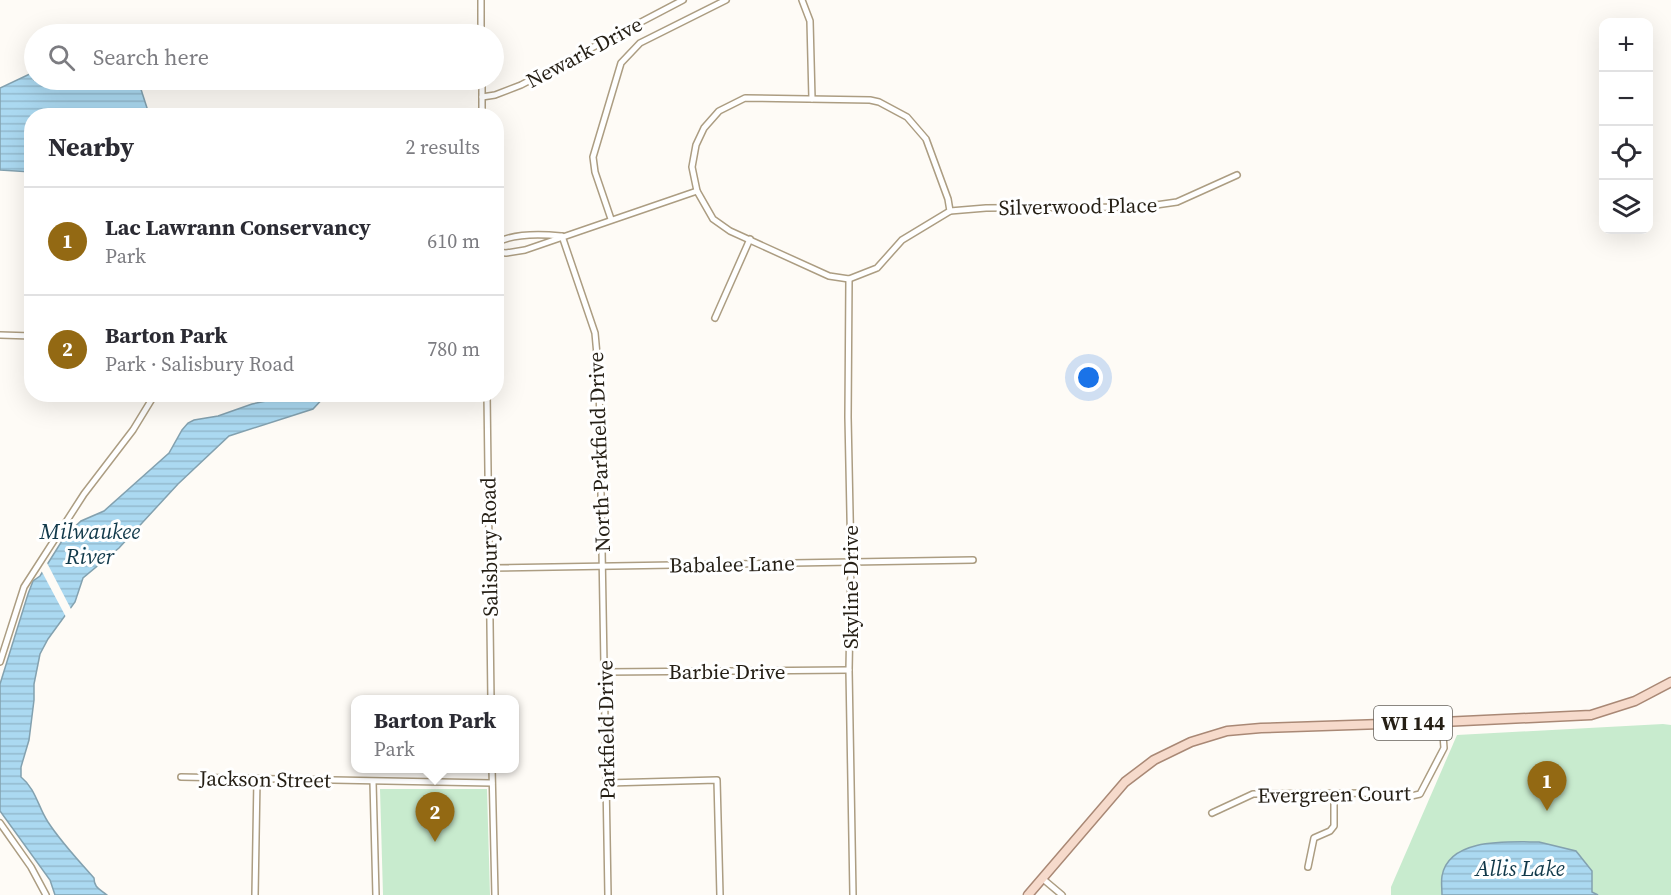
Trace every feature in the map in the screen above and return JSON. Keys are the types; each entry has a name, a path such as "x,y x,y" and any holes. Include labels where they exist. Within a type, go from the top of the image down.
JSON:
{"main road":[{"name":"WI 144","path":"1028,895 1125,782 1154,760 1191,742 1227,731 1261,728 1442,723 1592,715 1635,701 1671,682"}],"street":[{"path":"481,0 481,24"},
{"name":"Newark Drive","path":"482,96 495,95 521,85 683,0"},
{"path":"611,219 595,172 593,157 621,63 640,44 726,0"},
{"path":"802,0 810,21 812,99"},
{"path":"482,90 482,108"},
{"path":"745,98 812,99 879,102 907,117 926,140 948,199 950,211 902,240 877,268 849,279 829,276 730,231 713,219 697,191 692,167 696,145 704,128 719,111 745,98"},
{"name":"Silverwood Place","path":"950,211 986,208 1142,207 1178,202 1237,175"},
{"path":"504,254 525,250 697,191"},
{"path":"504,238 542,234 562,236"},
{"name":"North Parkfield Drive","path":"562,236 595,333 599,377 603,565"},
{"path":"715,318 750,239"},
{"name":"Skyline Drive","path":"849,279 848,417 851,562 849,670 854,895"},
{"path":"0,335 24,336"},
{"path":"0,662 24,586 78,502 133,430 150,402"},
{"name":"Salisbury Road","path":"487,402 491,695"},
{"name":"Babalee Lane","path":"490,568 973,560"},
{"name":"Parkfield Drive","path":"603,565 608,895"},
{"name":"Barbie Drive","path":"605,672 849,670"},
{"name":"Evergreen Court","path":"1212,813 1254,794 1368,793 1407,797 1420,794 1444,748 1442,723"},
{"path":"492,773 495,895"},
{"name":"Jackson Street","path":"181,777 492,783"},
{"path":"255,895 256,779"},
{"path":"607,783 717,780 720,895"},
{"path":"373,782 376,895"},
{"path":"1308,867 1314,838 1330,831 1334,826 1334,793"},
{"path":"0,823 32,867 46,895"},
{"path":"1043,879 1062,895"}],"green space":[{"path":"1671,725 1671,895 1391,895 1391,887 1457,735"},
{"path":"380,789 487,789 490,895 383,895"}],"water":[{"path":"24,77 24,90 141,90 147,108 24,108 24,172 0,170 0,88"},
{"name":"Milwaukee River","path":"320,402 313,409 229,436 178,484 119,548 83,578 75,602 40,654 34,684 29,740 21,767 21,777 30,787 53,829 94,878 96,886 107,895 55,895 50,880 0,811 0,684 33,581 40,576 65,536 81,521 104,511 169,453 188,423 218,416 252,404"},
{"name":"Allis Lake","path":"1539,842 1576,851 1592,871 1592,892 1598,895 1442,895 1442,876 1447,863 1456,854 1482,844"}],"pier":[{"path":"46,561 72,611 67,619 41,570"}],"place":[{"name":"Lac Lawrann Conservancy","path":"1547,811"},
{"name":"Barton Park","path":"435,842"}]}
